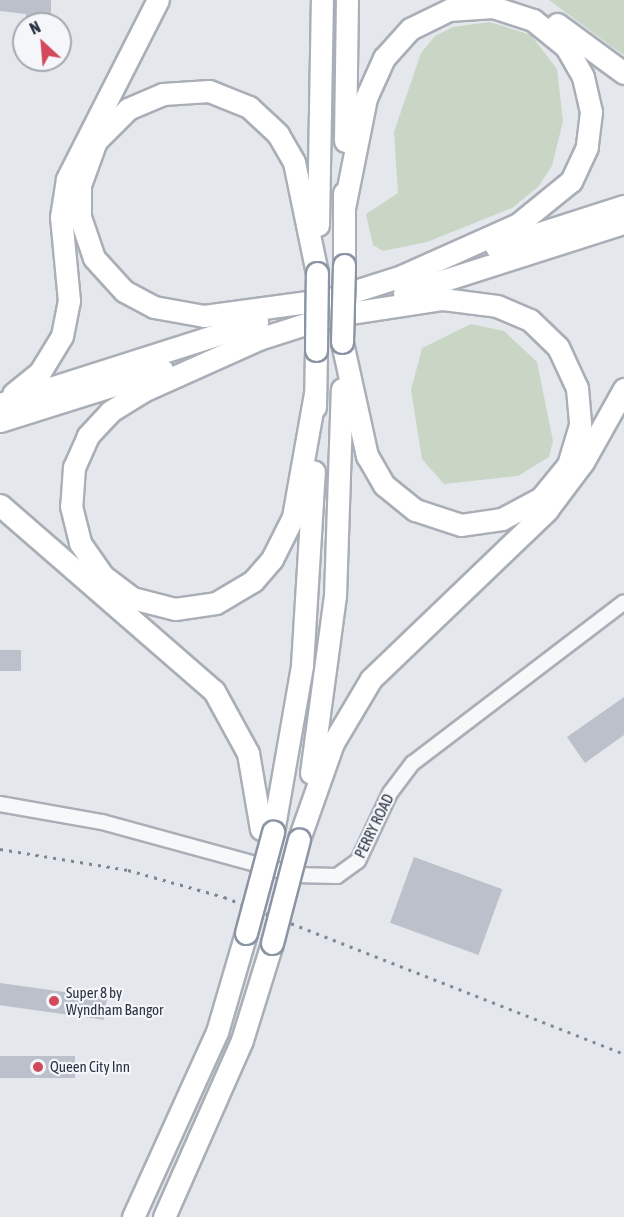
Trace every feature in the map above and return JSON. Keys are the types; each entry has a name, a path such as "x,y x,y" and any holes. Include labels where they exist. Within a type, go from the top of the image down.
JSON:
{"highway":[{"path":"0,402 40,372 63,336 69,301 61,224 67,179 158,0"},
{"path":"133,1217 218,1032 249,924 306,631 315,394 322,0"},
{"path":"299,839 333,620 344,265 347,0"},
{"path":"525,0 624,74"},
{"path":"315,394 293,517 272,559 253,581 216,603 175,609 132,598 103,576 80,543 71,506 74,466 88,436 110,412 143,391 518,224 572,181 587,147 591,112 583,77 566,47 541,24 501,8 458,8 417,24 390,50 370,87 344,208"},
{"path":"317,273 294,162 278,134 249,107 209,92 163,94 128,109 96,141 80,185 82,228 101,268 134,298 166,311 204,316 443,299 497,306 530,320 558,346 577,388 580,425 568,465 541,498 502,519 461,525 415,510 390,492 367,456 342,342"},
{"path":"402,276 624,206"},
{"path":"0,402 624,223"},
{"path":"0,421 259,339"},
{"path":"164,1217 242,1040 272,943 299,839 330,749 367,685 547,510 583,462 624,389"},
{"path":"0,505 214,691 248,753 267,830"}],"street":[{"name":"PERRY ROAD","path":"0,804 91,819 296,875 337,876 358,861 390,793 421,756 624,603"}],"green space":[{"path":"549,0 624,0 624,55 612,47"},
{"path":"490,22 531,35 557,69 563,121 552,166 538,187 512,208 427,242 383,251 373,245 366,214 398,193 394,132 421,53 435,36 453,27"},
{"path":"471,324 504,331 537,362 553,441 549,457 518,476 444,484 422,459 411,390 422,348"}],"building":[{"path":"0,0 51,0 51,12 0,11"},
{"path":"0,650 21,650 21,671 0,671"},
{"path":"624,697 624,735 585,763 567,737"},
{"path":"414,857 502,889 478,955 390,923"},
{"name":"Super 8 by Wyndham Bangor","path":"0,983 107,998 104,1020 0,1005"},
{"name":"Queen City Inn","path":"0,1056 75,1056 75,1078 0,1078"}],"railway":[{"path":"0,849 128,870 224,897 624,1054"}],"place":[{"name":"Super 8 by Wyndham Bangor","path":"54,1001"},
{"name":"Queen City Inn","path":"38,1067"}]}
